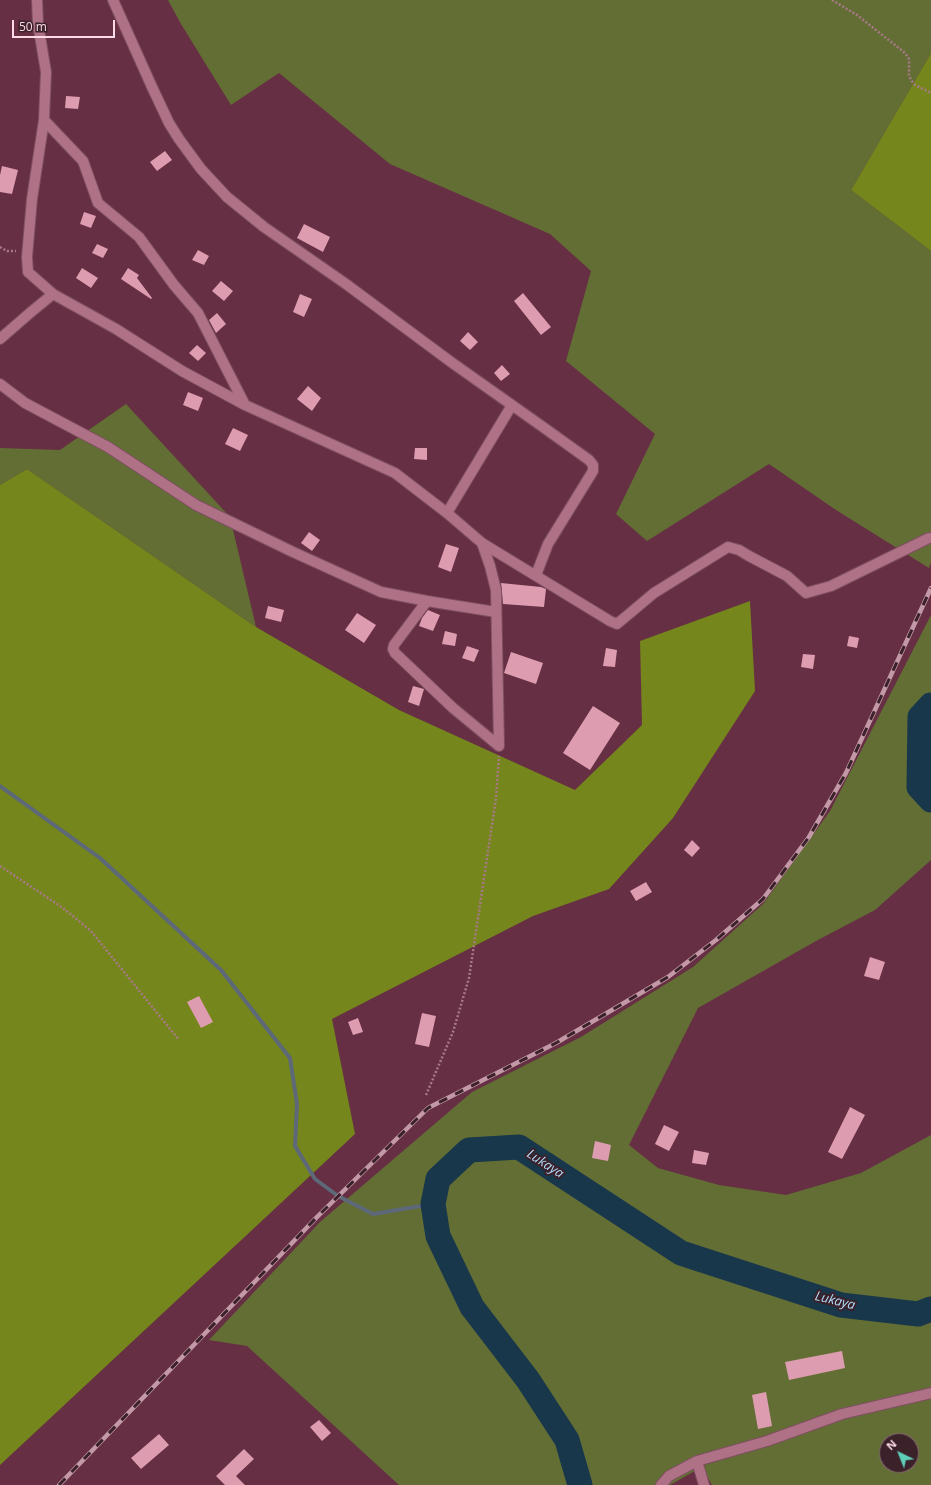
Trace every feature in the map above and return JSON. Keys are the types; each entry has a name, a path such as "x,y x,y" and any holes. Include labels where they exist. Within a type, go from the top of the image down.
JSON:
{"street":[{"path":"38,0 38,24 46,72 44,120 32,200 27,257 28,272 53,294 116,329 182,371 245,405 395,473 447,513 482,543 617,624 654,593 728,547 739,550 787,576 806,593 831,586 929,538"},
{"path":"113,0 169,123 201,168 227,197 264,227 346,284 584,456 593,465 593,471 548,544 536,575"},
{"path":"44,120 83,161 98,203 139,237 174,285 198,313 245,405"},
{"path":"0,339 53,294"},
{"path":"0,384 25,403 108,447 196,505 293,552 381,592 496,612"},
{"path":"447,513 512,405"},
{"path":"482,543 496,590 500,746"},
{"path":"427,601 394,645 393,649 453,708 500,746"},
{"path":"661,1485 668,1476 697,1461 767,1441 842,1414 931,1393"},
{"path":"697,1461 704,1485"}],"path":[{"path":"832,0 858,15 905,53 909,59 909,75 911,80 915,85 931,93"},
{"path":"0,247 7,251 16,251 27,257"},
{"path":"426,1095 452,1032 469,978 496,798 500,746"},
{"path":"0,866 62,908 91,931 179,1040"}],"green space":[{"path":"168,0 931,0 931,53 851,190 931,251 931,562 929,568 836,510 769,464 647,541 616,514 655,434 566,361 591,271 550,234 390,164 279,73 231,105 181,24"},
{"path":"931,53 931,251 851,190"},
{"path":"126,404 230,517 256,627 27,469 0,485 0,448 60,450"},
{"path":"27,469 256,627 399,710 575,790 642,725 640,641 750,601 755,691 673,818 609,889 533,916 332,1019 355,1134 0,1465 0,485"},
{"path":"931,615 931,860 875,910 816,941 698,1008 629,1145 658,1168 719,1185 786,1195 861,1173 931,1135 931,1485 712,1485 702,1467 670,1485 399,1485 247,1346 209,1340 320,1222 472,1092 581,1037 693,967 763,904 830,811"}],"building":[{"path":"66,96 80,97 78,109 65,108"},
{"path":"165,151 172,160 157,171 150,162"},
{"path":"2,166 18,170 12,194 0,192 0,175"},
{"path":"84,212 96,216 91,228 80,224"},
{"path":"304,224 330,237 323,252 297,238"},
{"path":"97,244 108,249 103,258 92,253"},
{"path":"198,250 209,256 204,265 192,260"},
{"path":"82,268 98,278 91,288 76,278"},
{"path":"128,268 139,275 137,278 152,298 151,299 121,279"},
{"path":"221,281 233,291 224,301 212,291"},
{"path":"523,293 551,327 541,335 514,301"},
{"path":"300,294 312,299 304,317 293,312"},
{"path":"217,313 226,324 216,333 209,320"},
{"path":"468,332 478,342 470,350 460,341"},
{"path":"197,345 206,353 198,361 189,353"},
{"path":"502,365 510,374 501,381 494,373"},
{"path":"308,386 321,398 312,411 297,399"},
{"path":"188,392 203,398 198,411 183,405"},
{"path":"233,428 248,435 240,451 225,444"},
{"path":"415,448 427,448 427,460 414,459"},
{"path":"309,532 320,540 312,551 301,543"},
{"path":"446,544 459,548 451,572 438,567"},
{"path":"501,583 541,587 546,589 544,607 503,604"},
{"path":"268,606 284,610 281,622 265,618"},
{"path":"428,610 440,615 433,631 419,626 422,618"},
{"path":"357,613 376,625 364,643 345,630"},
{"path":"445,631 457,634 455,646 442,644"},
{"path":"849,636 859,638 857,648 847,646"},
{"path":"467,646 479,650 474,662 462,658"},
{"path":"606,648 617,650 615,667 603,666"},
{"path":"511,652 543,663 536,684 504,673"},
{"path":"803,654 815,655 813,669 801,667"},
{"path":"413,686 424,689 419,706 408,702"},
{"path":"593,706 620,723 590,770 563,753"},
{"path":"692,840 700,848 692,857 684,850"},
{"path":"646,882 652,892 636,901 630,891"},
{"path":"870,957 885,962 879,980 864,976"},
{"path":"199,996 213,1022 201,1028 187,1002"},
{"path":"422,1013 436,1016 429,1047 415,1044"},
{"path":"358,1018 363,1032 353,1035 348,1022"},
{"path":"850,1107 865,1115 842,1159 828,1152"},
{"path":"664,1125 679,1132 669,1151 655,1144"},
{"path":"595,1141 611,1145 608,1161 592,1158"},
{"path":"694,1150 709,1153 706,1165 692,1163"},
{"path":"842,1351 845,1368 789,1380 785,1362"},
{"path":"766,1392 772,1426 758,1429 752,1395"},
{"path":"319,1420 331,1433 322,1441 310,1427"},
{"path":"159,1434 169,1445 141,1469 131,1458"},
{"path":"244,1449 254,1459 236,1476 245,1485 225,1485 216,1476"}],"waterway":[{"name":"Lukaya","path":"931,705 920,717 919,787 931,800"},
{"path":"0,786 100,858 221,970 290,1058 297,1104 295,1146 315,1179 338,1196 373,1214 433,1204"},
{"name":"Lukaya","path":"580,1485 567,1440 528,1380 472,1307 438,1236 433,1204 438,1179 469,1150 519,1147 681,1253 841,1305 918,1314 931,1309"}],"railway":[{"path":"59,1485 317,1217 428,1108 556,1043 668,977 716,940 763,899 809,837 846,773 931,588"}]}
